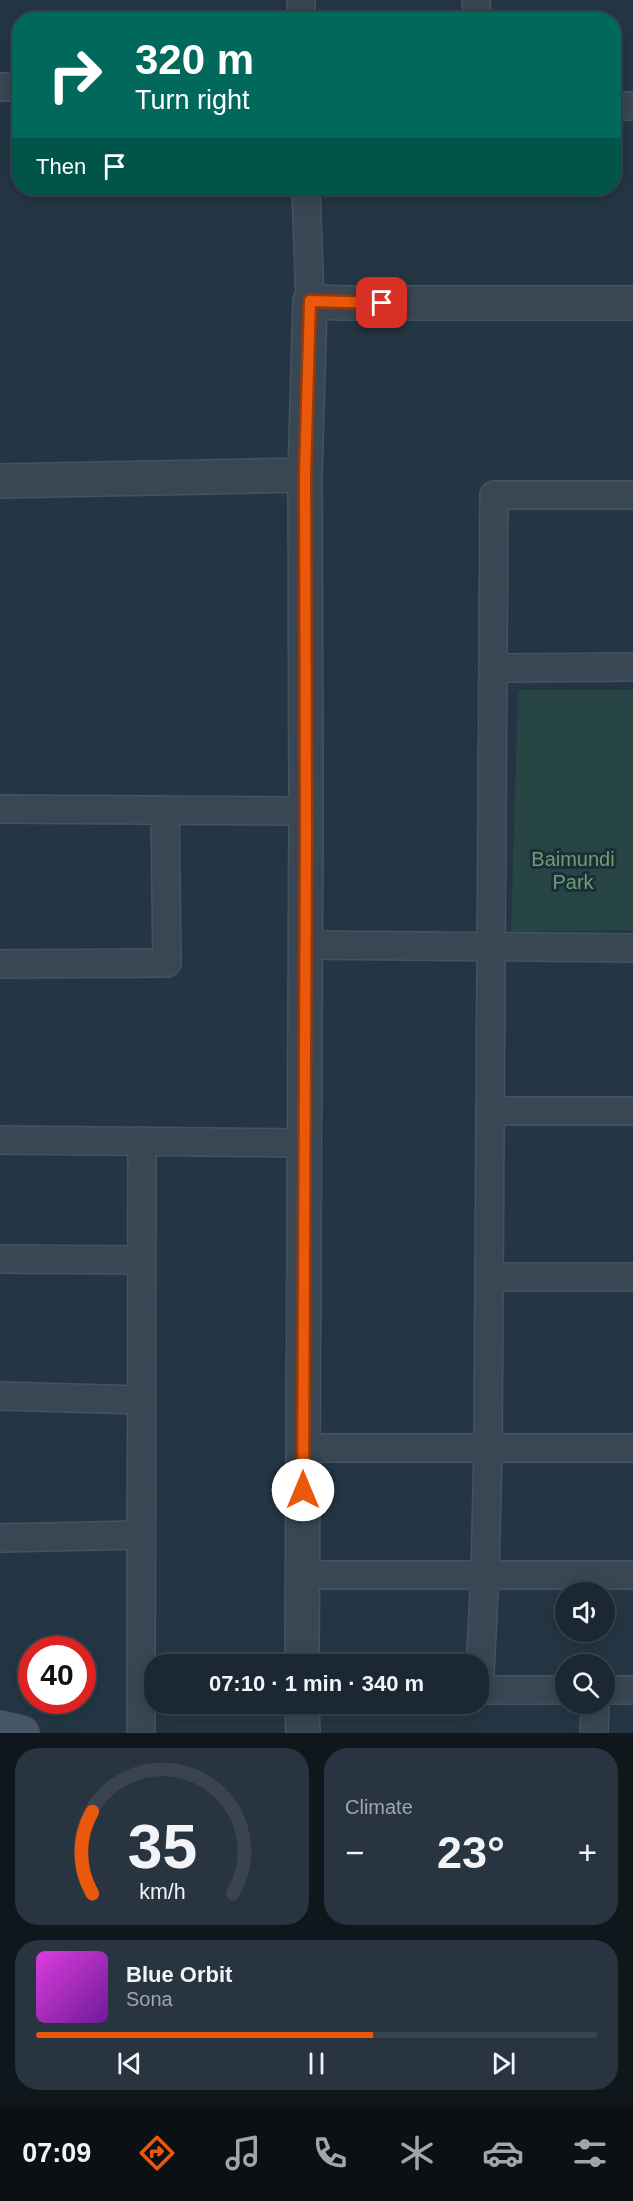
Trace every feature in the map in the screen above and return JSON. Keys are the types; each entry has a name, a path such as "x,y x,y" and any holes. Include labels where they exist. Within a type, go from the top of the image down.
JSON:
{"main road":[{"path":"0,1728 22,1733"}],"street":[{"path":"302,1654 306,945 305,475 310,301 306,195"},
{"path":"310,301 633,303"},
{"path":"0,481 305,475"},
{"path":"481,1654 488,1448 494,495 633,495"},
{"path":"493,668 633,667"},
{"path":"0,809 306,811"},
{"path":"0,964 167,963 165,810"},
{"path":"306,945 633,948"},
{"path":"490,1111 633,1111"},
{"path":"0,1140 305,1143"},
{"path":"141,1733 142,1141"},
{"path":"0,1259 141,1260"},
{"path":"489,1277 633,1277"},
{"path":"0,1396 141,1400"},
{"path":"303,1448 633,1448"},
{"path":"0,1539 141,1534"},
{"path":"303,1575 633,1575"},
{"path":"489,1690 555,1690"},
{"path":"615,1690 633,1690"},
{"path":"302,1714 303,1733"},
{"path":"594,1733 595,1714"}],"green space":[{"name":"Baimundi Park","path":"518,690 633,690 633,930 511,932"}],"route":[{"path":"303,1490 305,475 310,301 382,303"}]}
